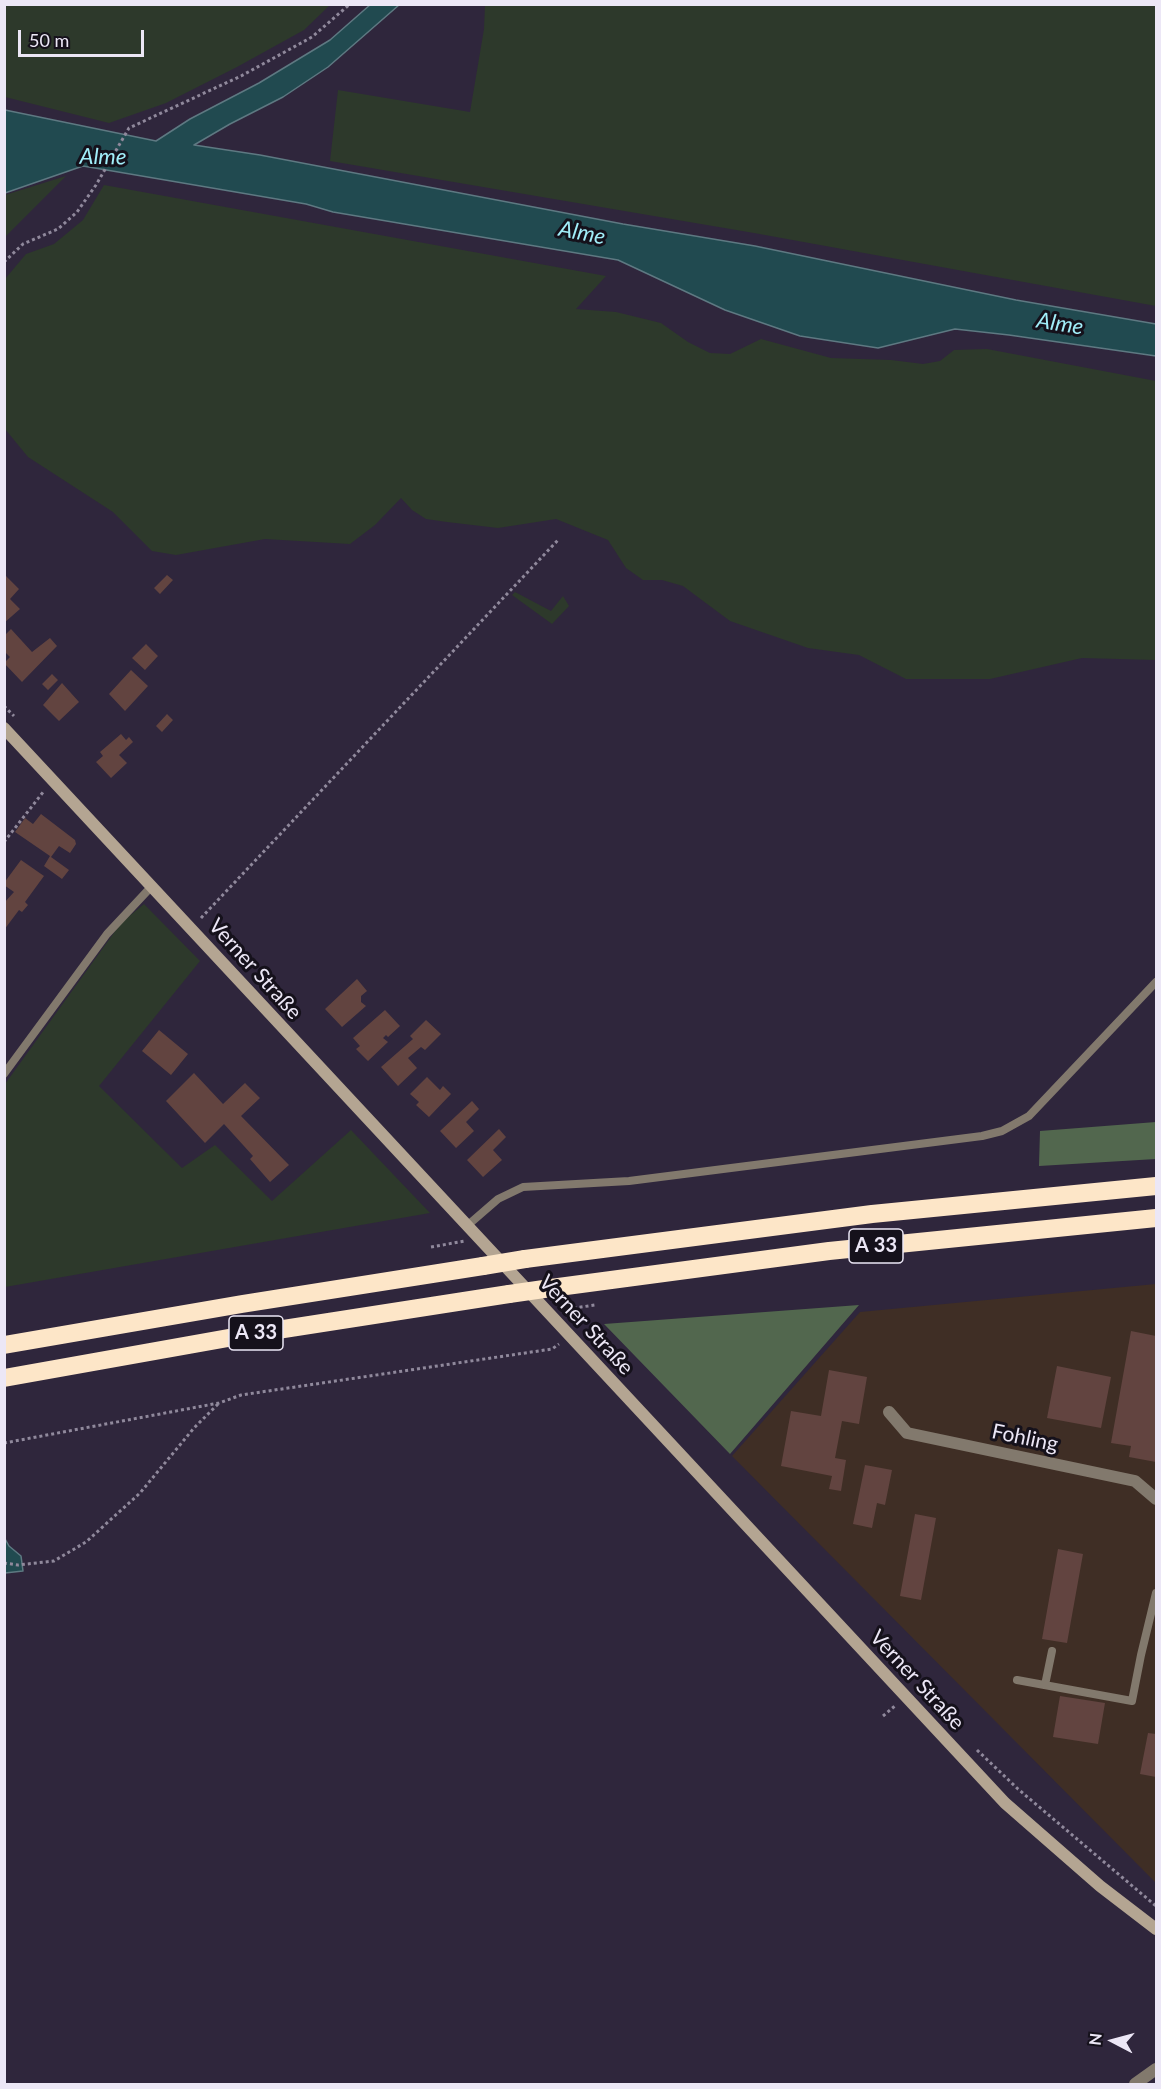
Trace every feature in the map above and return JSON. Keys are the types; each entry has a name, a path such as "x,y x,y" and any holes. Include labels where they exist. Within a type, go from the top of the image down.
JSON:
{"highway":[{"name":"A 33","path":"4,1345 525,1259 860,1215 1156,1186"},
{"name":"A 33","path":"4,1378 245,1335 551,1288 829,1251 1156,1218"}],"main road":[{"name":"Verner Straße","path":"4,728 1005,1803 1100,1886 1156,1929"}],"street":[{"name":"Fohling","path":"889,1412 907,1433 1135,1481 1156,1499"},
{"path":"1135,2085 1156,2069"}],"lane":[{"path":"4,1074 107,934 151,887"},
{"path":"468,1225 498,1199 524,1187 629,1181 982,1136 1002,1131 1029,1116 1156,982"},
{"path":"1017,1680 1132,1701 1156,1593"},
{"path":"1045,1685 1052,1651"}],"path":[{"path":"4,262 23,244 58,229 77,212 129,129 241,76 312,37 350,4"},
{"path":"191,929 558,540"},
{"path":"4,842 52,780"},
{"path":"431,1247 459,1243"},
{"path":"576,1319 570,1313 574,1308 595,1305"},
{"path":"4,1443 219,1403 241,1395 552,1349 571,1337"},
{"path":"4,1563 18,1565 54,1561 86,1542 140,1493 194,1428 219,1403"},
{"path":"975,1747 1018,1789 1156,1906"}],"shaded area":[{"path":"5,4 330,5 304,30 237,67 166,103 109,123 5,97"},
{"path":"485,5 1156,5 1156,306 754,233 330,161 338,90 470,112 484,29"},
{"path":"66,176 5,237 5,195"},
{"path":"104,185 606,276 576,309 616,312 661,323 688,342 710,353 730,354 761,339 831,358 891,360 923,364 940,361 954,350 987,349 1156,381 1156,660 1082,658 990,679 906,679 859,655 808,648 730,621 683,586 662,580 643,580 626,568 608,540 556,519 498,528 447,522 426,519 412,510 401,498 375,525 350,544 265,539 176,555 152,551 113,512 28,457 5,429 5,279 26,254 54,244 83,220"},
{"path":"515,592 551,611 563,596 569,606 552,624 512,595"},
{"path":"144,904 200,961 99,1086 182,1168 215,1145 272,1201 351,1130 430,1213 5,1287 5,1084 121,923"},
{"path":"1156,1122 1156,1159 1039,1166 1040,1131"},
{"path":"1156,1284 1156,1883 732,1456 860,1312"},
{"path":"859,1305 730,1454 604,1324"}],"water":[{"name":"Alme","path":"371,4 399,5 328,67 283,97 194,145 260,155 623,224 755,246 1016,300 1156,324 1156,356 955,329 878,348 800,336 725,310 618,260 333,212 306,204 83,166 5,193 5,110 156,141 190,119 259,83 330,40"},
{"path":"4,1537 9,1546 21,1556 23,1571 5,1573"}],"building":[{"path":"167,575 173,580 160,594 154,588"},
{"path":"6,576 19,589 10,599 20,609 4,623 4,578"},
{"path":"11,629 32,652 50,638 57,646 22,682 4,663 10,657 4,651 4,636"},
{"path":"146,644 158,656 145,670 132,658"},
{"path":"131,670 148,686 125,711 109,694"},
{"path":"52,674 58,680 48,690 42,684"},
{"path":"62,683 79,702 59,721 43,705"},
{"path":"167,714 173,720 162,732 156,726"},
{"path":"121,734 126,740 129,737 133,742 119,755 127,763 111,778 96,762 103,756 100,752"},
{"path":"41,814 75,840 76,844 70,853 59,846 51,857 69,870 62,879 44,866 50,856 15,832 25,818 33,824"},
{"path":"21,860 44,876 25,902 28,905 22,912 19,910 4,930 4,903 14,892 4,883"},
{"path":"357,979 367,991 361,996 361,1002 366,1006 342,1027 325,1009"},
{"path":"385,1010 400,1026 388,1037 386,1035 383,1038 388,1042 368,1061 356,1049 360,1046 353,1038"},
{"path":"426,1020 441,1034 425,1050 421,1047 408,1058 417,1068 398,1086 381,1067 413,1039 410,1036"},
{"path":"159,1030 188,1054 171,1075 142,1051"},
{"path":"194,1073 223,1104 245,1083 260,1098 241,1116 289,1165 270,1182 250,1159 253,1156 224,1124 205,1143 166,1101"},
{"path":"427,1077 440,1090 443,1086 451,1094 429,1117 416,1105 419,1102 410,1094"},
{"path":"472,1101 479,1109 466,1122 474,1131 456,1148 440,1131"},
{"path":"499,1129 506,1137 493,1150 502,1160 483,1177 467,1160"},
{"path":"1131,1331 1156,1336 1156,1462 1129,1457 1131,1446 1111,1443"},
{"path":"1057,1366 1111,1377 1101,1428 1047,1418"},
{"path":"829,1370 867,1377 859,1424 842,1421 835,1458 846,1460 841,1491 829,1489 832,1476 781,1466 791,1411 821,1416"},
{"path":"865,1465 892,1470 885,1505 877,1503 872,1528 853,1524"},
{"path":"915,1514 936,1518 921,1600 900,1596"},
{"path":"1058,1549 1083,1554 1067,1643 1042,1639"},
{"path":"1060,1696 1105,1703 1098,1744 1053,1737"},
{"path":"1148,1733 1156,1734 1156,1777 1140,1774"}]}
